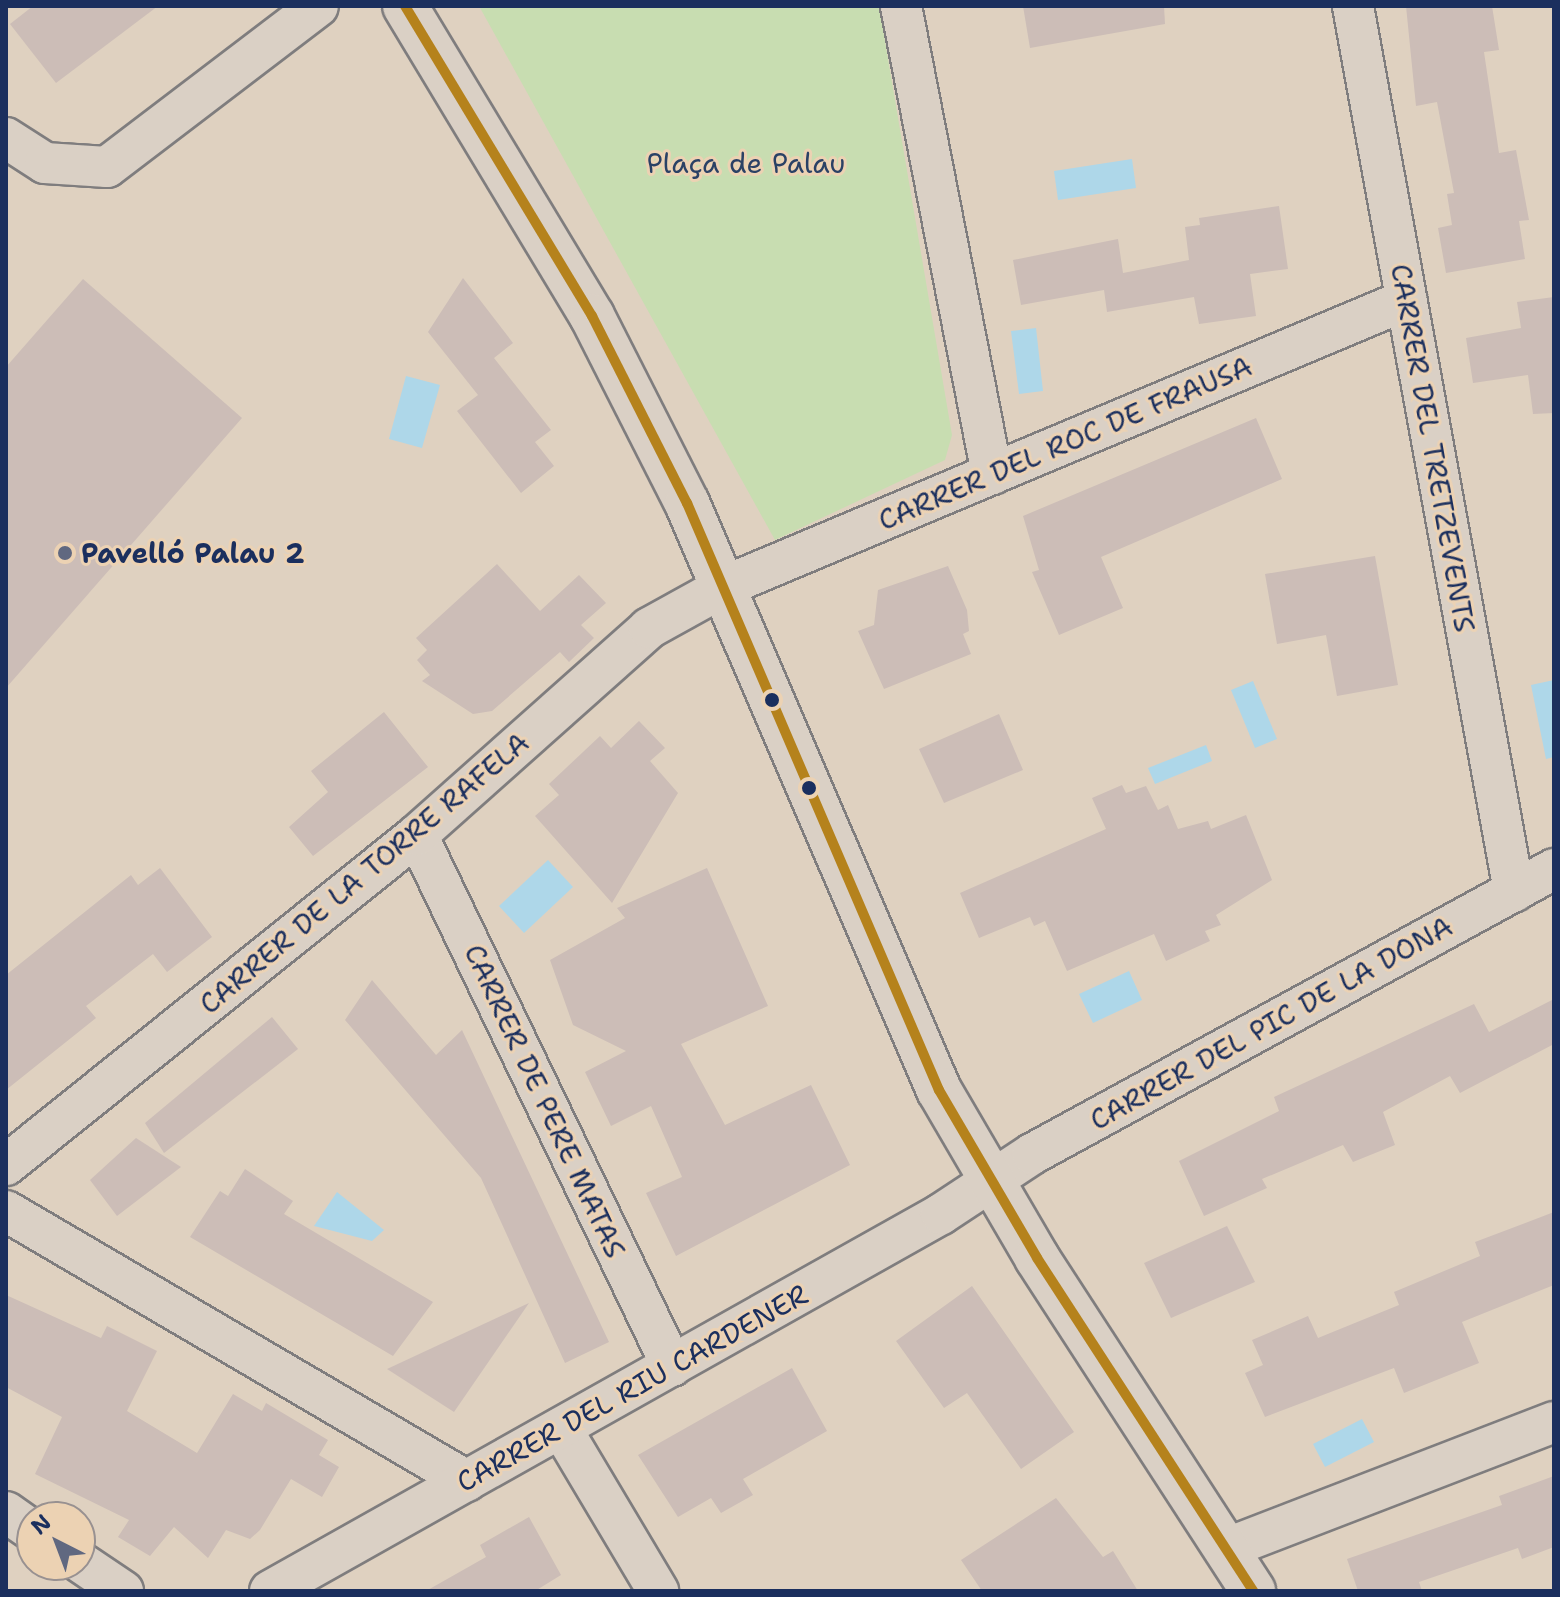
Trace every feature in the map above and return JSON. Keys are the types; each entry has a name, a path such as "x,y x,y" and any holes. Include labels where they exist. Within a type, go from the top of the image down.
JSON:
{"street":[{"path":"6,138 45,163 107,167 318,6"},
{"path":"405,6 592,316 725,586 939,1090 990,1180 1253,1591"},
{"path":"901,6 992,474"},
{"name":"CARRER DEL TRETZEVENTS","path":"1353,6 1514,891"},
{"name":"CARRER DEL ROC DE FRAUSA","path":"725,586 1406,300"},
{"name":"CARRER DE LA TORRE RAFELA","path":"6,1165 417,835 649,628 725,586"},
{"name":"CARRER DE PERE MATAS","path":"417,835 672,1366"},
{"name":"CARRER DEL PIC DE LA DONA","path":"990,1180 1554,869"},
{"name":"CARRER DEL RIU CARDENER","path":"270,1591 672,1366 990,1180"},
{"path":"6,1211 467,1481"},
{"path":"1225,1549 1554,1422"},
{"path":"561,1428 658,1591"},
{"path":"96,1573 123,1591"}],"green space":[{"name":"Plaça de Palau","path":"479,6 879,6 952,435 945,460 775,540"}],"water":[{"path":"1132,159 1136,188 1058,200 1054,171"},
{"path":"1036,328 1043,391 1019,394 1011,331"},
{"path":"406,376 440,385 422,448 389,439"},
{"path":"1554,680 1554,757 1546,759 1531,685"},
{"path":"1253,681 1277,739 1255,748 1231,690"},
{"path":"1206,745 1212,761 1155,784 1148,768"},
{"path":"548,860 573,887 524,933 499,906"},
{"path":"1129,971 1142,1000 1093,1023 1079,994"},
{"path":"337,1192 384,1230 372,1241 314,1226"},
{"path":"1362,1419 1374,1442 1325,1467 1313,1444"}],"building":[{"path":"33,6 158,6 56,83 10,24"},
{"path":"1023,6 1164,6 1165,24 1030,48"},
{"path":"1406,6 1492,6 1499,50 1484,52 1499,153 1516,150 1529,220 1519,221 1525,259 1446,273 1438,228 1452,225 1447,194 1454,193 1437,102 1416,106"},
{"path":"1279,206 1288,269 1250,274 1256,316 1199,324 1194,297 1107,312 1104,290 1021,305 1013,260 1118,239 1123,273 1189,260 1185,227 1200,225 1199,218"},
{"path":"463,278 513,343 494,358 551,430 535,442 554,466 521,493 457,411 478,395 428,332"},
{"name":"Pavelló Palau 2","path":"83,279 242,418 6,688 6,367"},
{"path":"1554,297 1554,413 1533,414 1528,375 1473,383 1466,338 1521,328 1517,302"},
{"path":"1256,418 1282,479 1101,557 1123,608 1059,635 1032,572 1039,570 1023,516"},
{"path":"1375,556 1398,685 1337,696 1326,635 1277,644 1265,574"},
{"path":"497,564 540,611 579,575 606,603 581,625 594,638 569,662 560,652 492,711 473,714 422,681 430,675 417,660 427,650 416,638"},
{"path":"948,566 967,610 969,631 963,634 971,654 884,689 858,631 874,625 878,590"},
{"path":"384,712 428,767 313,856 289,827 328,792 311,771"},
{"path":"999,714 1023,770 944,803 919,749"},
{"path":"639,721 665,748 650,761 678,793 612,903 535,816 559,795 549,784 600,736 611,748"},
{"path":"1122,785 1126,793 1146,786 1158,810 1168,805 1178,829 1208,821 1211,829 1246,815 1272,880 1216,915 1221,925 1205,931 1210,941 1166,961 1154,934 1067,971 1045,921 1034,926 1030,917 979,938 960,893 1106,829 1092,798"},
{"path":"160,868 212,937 167,972 153,954 86,1006 96,1018 6,1090 6,975 131,875 138,885"},
{"path":"707,868 768,1006 681,1044 725,1125 811,1085 850,1165 676,1256 646,1193 682,1177 651,1106 611,1126 585,1072 626,1051 573,1025 550,960 625,918 617,908"},
{"path":"372,980 436,1055 462,1030 609,1342 565,1363 481,1178 345,1020"},
{"path":"1554,999 1554,1044 1460,1093 1450,1076 1383,1112 1395,1145 1353,1162 1343,1145 1262,1179 1267,1188 1204,1216 1179,1161 1279,1111 1274,1097 1474,1004 1489,1032"},
{"path":"272,1017 298,1049 164,1153 145,1123"},
{"path":"136,1138 181,1167 117,1216 90,1180"},
{"path":"245,1169 293,1201 284,1214 433,1302 393,1356 190,1237 220,1191 228,1196"},
{"path":"1554,1212 1554,1285 1462,1322 1479,1363 1404,1393 1394,1368 1265,1417 1245,1373 1263,1365 1252,1340 1308,1316 1318,1338 1399,1305 1394,1292 1480,1256 1475,1242"},
{"path":"1227,1226 1255,1282 1171,1318 1144,1263"},
{"path":"972,1286 1074,1432 1021,1469 967,1393 944,1408 896,1341"},
{"path":"6,1295 101,1338 107,1326 157,1351 127,1411 197,1453 233,1394 262,1411 266,1403 328,1440 319,1455 339,1467 322,1497 291,1479 260,1530 250,1539 226,1530 208,1558 174,1527 150,1556 118,1537 129,1520 96,1504 96,1501 35,1474 62,1417 6,1387"},
{"path":"529,1303 454,1412 387,1369"},
{"path":"792,1368 827,1431 743,1479 753,1495 721,1513 711,1498 678,1517 638,1455"},
{"path":"1554,1476 1554,1547 1522,1559 1518,1548 1419,1582 1422,1591 1358,1591 1347,1559 1502,1505 1499,1496"},
{"path":"1056,1498 1103,1557 1113,1551 1138,1591 982,1591 961,1560"},
{"path":"529,1517 561,1575 535,1591 426,1591 486,1557 480,1545"}],"transit line":[{"path":"405,6 592,316 687,503 939,1090 1037,1258 1253,1591"}],"place":[{"name":"Pavelló Palau 2","path":"65,553"}]}
